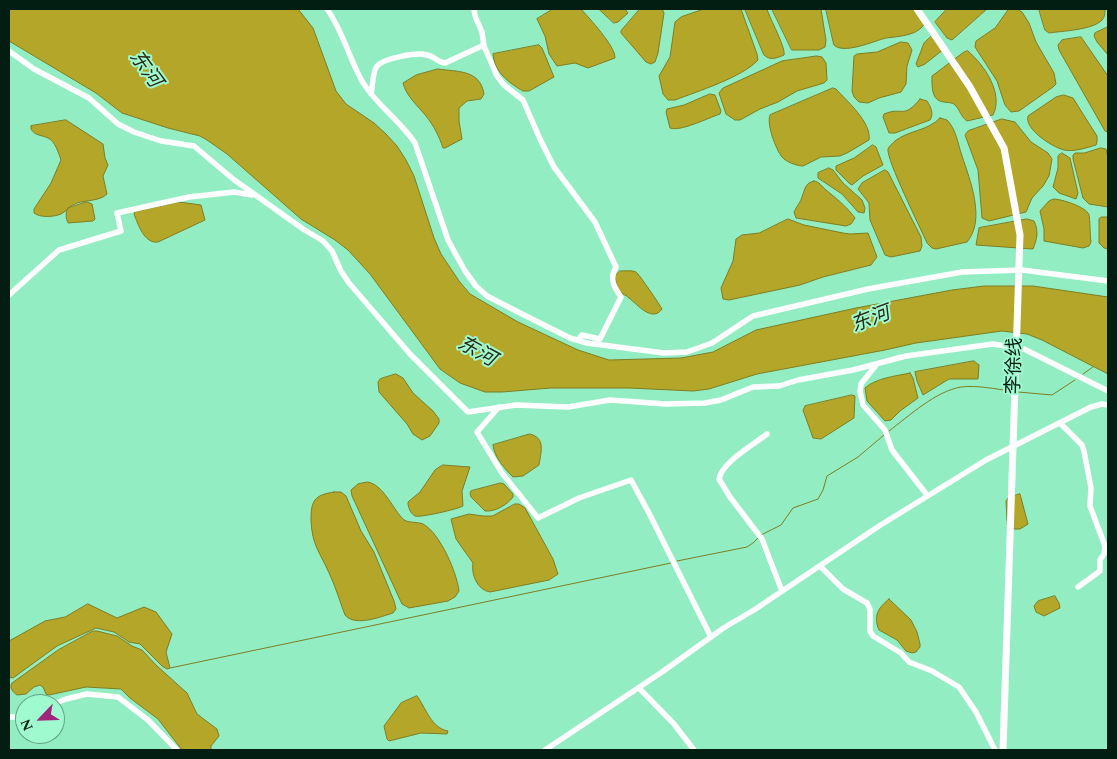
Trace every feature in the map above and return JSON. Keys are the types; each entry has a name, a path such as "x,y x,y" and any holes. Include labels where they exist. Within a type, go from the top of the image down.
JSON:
{"main road":[{"name":"李徐线","path":"917,9 970,87 1004,148 1020,235 1003,750"}],"street":[{"path":"327,9 341,32 362,81 371,94 405,129 415,143 448,240 471,280 482,292 494,300 550,329 578,340 591,344 664,353 687,352 712,343 753,316 868,289 968,271 1022,270 1108,281"},
{"path":"474,9 482,32 484,45 500,81 522,100 554,167 595,222 616,267 612,279 621,297 600,339 582,335 578,340"},
{"path":"371,94 376,70 384,62 419,54 428,55 438,62 444,63 484,45"},
{"path":"9,51 34,69 89,98 118,124 134,132 161,141 194,146 220,169 256,196 323,241 332,251 341,271 349,282 410,354 445,388 464,410 471,413 526,404 568,407 610,400 666,404 705,403 721,400 753,386 779,386 906,356 993,344 1024,349 1108,391"},
{"path":"9,295 60,250 121,231 117,213 189,197 234,192 256,196"},
{"path":"877,363 862,381 860,388 863,405 886,433 892,450 927,495"},
{"path":"545,750 711,637 927,495 986,460 1060,423 1095,406 1108,405"},
{"path":"499,407 477,432 502,472 538,518 579,498 631,480 650,513 711,637"},
{"path":"1060,423 1084,448 1091,488 1090,506 1105,546 1100,562 1100,571 1078,587"},
{"path":"767,434 739,454 723,469 719,477 720,483 759,536 782,592"},
{"path":"820,566 843,589 867,603 870,609 870,631 873,636 901,653 909,662 932,671 959,687 976,712 995,750"},
{"path":"638,688 674,724 694,750"},
{"path":"65,699 87,694 118,697 148,720 177,750"}],"water":[{"name":"东河","path":"9,9 298,9 313,28 336,91 346,104 374,123 386,134 406,160 414,176 441,254 459,281 470,294 518,322 578,350 609,360 681,358 713,352 756,330 856,308 984,286 1033,286 1108,297 1108,374 1042,340 1027,334 1002,331 916,343 757,374 709,389 693,391 629,388 551,388 485,392 460,383 440,369 370,274 348,250 301,219 227,154 200,136 122,113 96,93 9,41"},
{"path":"553,9 581,9 607,40 615,58 588,68 575,63 557,66 549,54 545,36 537,19"},
{"path":"599,9 625,9 628,13 618,22 614,23"},
{"path":"640,9 662,9 664,13 658,53 655,62 651,64 646,62 621,33"},
{"path":"704,9 741,9 758,60 742,72 719,83 675,100 668,100 663,94 659,76 670,57 675,22 681,17"},
{"path":"745,9 767,9 783,46 784,55 771,58 764,55"},
{"path":"772,9 821,9 826,40 825,47 819,50 792,50"},
{"path":"826,9 917,9 925,23 918,30 910,34 844,49 834,45"},
{"path":"947,9 987,9 952,40 947,38 935,22"},
{"path":"1009,9 1017,9 1022,12 1029,23 1036,42 1054,73 1056,84 1019,111 1011,112 1005,105 997,81 975,47 976,41 995,28"},
{"path":"1039,9 1105,9 1105,12 1102,20 1092,26 1077,30 1049,33 1045,30"},
{"path":"1108,27 1108,55 1094,36 1095,33"},
{"path":"932,36 944,49 925,64 918,67 916,64 924,43"},
{"path":"1081,37 1108,76 1108,132 1105,131 1059,50 1058,45 1062,40"},
{"path":"901,42 908,43 912,50 907,66 906,84 901,92 868,103 859,102 854,97 852,91 854,56 877,52"},
{"path":"539,45 554,77 529,91 523,91 499,72 493,54"},
{"path":"968,51 991,80 996,98 996,107 993,115 967,121 954,104 940,101 934,96 932,76"},
{"path":"822,57 826,63 827,80 824,83 797,91 740,120 735,120 726,114 719,93 723,88 782,61"},
{"path":"438,69 467,73 473,76 482,86 484,94 481,99 467,101 459,108 462,139 445,148 443,148 438,135 426,116 409,97 403,83 416,75"},
{"path":"833,88 836,89 863,120 869,133 869,140 840,156 821,157 803,166 786,161 780,154 772,136 769,124 770,115"},
{"path":"710,94 715,95 721,111 720,114 680,128 670,128 667,109 684,105"},
{"path":"1064,95 1073,98 1097,136 1096,145 1076,150 1064,150 1040,137 1030,126 1028,116 1056,97"},
{"path":"920,99 927,101 930,106 932,113 930,120 895,133 889,133 883,117 884,114 906,111"},
{"path":"940,118 947,120 955,132 972,188 976,211 973,233 967,242 936,249 927,243 892,166 888,149 900,137 930,126"},
{"path":"1002,119 1015,122 1031,142 1048,153 1052,159 1049,176 1032,198 1026,212 989,221 982,218 978,170 965,135 968,131"},
{"path":"66,120 103,144 108,165 103,176 107,194 97,199 75,204 58,215 40,216 34,213 34,209 51,183 61,160 53,142 34,133 31,126"},
{"path":"873,145 876,147 883,165 863,176 852,185 850,184 836,170 836,166 854,158"},
{"path":"1101,148 1106,149 1108,158 1108,207 1089,204 1083,198 1073,159 1075,153 1084,153"},
{"path":"1062,153 1070,158 1078,193 1076,199 1059,193 1053,187 1058,168 1058,156"},
{"path":"829,168 862,200 865,208 864,213 858,212 842,194 818,178 818,173"},
{"path":"885,170 888,172 921,237 922,246 920,251 891,257 885,255 870,220 869,203 858,189 862,183"},
{"path":"814,181 819,183 852,214 855,218 851,224 846,226 796,218 794,212 801,201 806,187"},
{"path":"1054,199 1073,204 1087,212 1089,215 1091,242 1089,246 1083,248 1044,241 1044,229 1040,211 1049,201"},
{"path":"87,202 92,204 95,219 93,221 68,223 66,211 68,208"},
{"path":"179,202 201,205 205,220 158,242 153,242 145,237 134,214 135,212"},
{"path":"1108,217 1108,249 1099,243 1099,219"},
{"path":"788,219 804,225 843,233 868,233 877,257 871,265 800,285 729,300 723,299 721,288 733,261 736,239 742,235 759,233"},
{"path":"1027,219 1034,221 1037,228 1033,249 976,245 979,228"},
{"path":"620,271 636,272 662,309 658,313 654,314 645,311 619,291 615,276"},
{"path":"974,361 979,365 978,379 949,379 923,395 915,372"},
{"path":"910,373 918,398 891,420 885,421 867,401 865,388 880,380"},
{"path":"396,374 403,378 413,393 439,419 439,423 430,436 422,440 413,434 407,424 379,392 378,382 380,379"},
{"path":"852,395 855,396 854,418 821,439 813,438 803,410 805,406"},
{"path":"530,434 535,436 540,442 539,465 523,476 513,477 503,467 493,445"},
{"path":"443,465 470,467 462,491 463,506 439,513 415,516 408,506 408,502 420,492 435,470"},
{"path":"368,482 383,492 404,520 423,524 436,536 447,554 458,583 459,591 455,597 448,601 409,608 402,604 352,496 351,490 358,484"},
{"path":"501,483 513,494 513,497 501,507 485,511 471,497 471,491"},
{"path":"341,492 346,496 361,531 374,552 394,601 396,609 393,613 361,621 349,619 345,615 332,580 317,549 311,520 315,500 322,495"},
{"path":"1020,494 1028,524 1020,529 1013,529 1007,521 1006,501 1008,498"},
{"path":"515,504 525,508 553,559 558,574 549,580 490,592 485,591 478,585 473,572 473,563 456,539 451,519 469,514 492,516"},
{"path":"1055,596 1060,608 1044,616 1036,612 1034,606 1038,601"},
{"path":"889,599 911,620 920,644 916,652 906,651 897,640 879,630 876,621 877,616 882,606"},
{"path":"88,604 117,618 144,607 156,612 172,634 166,652 170,668 167,669 162,666 140,644 129,642 114,632 96,628 57,646 13,678 9,677 9,641 45,621 65,617"},
{"path":"93,631 97,631 117,636 142,650 187,693 197,714 217,729 219,736 211,746 211,750 182,750 158,719 121,689 86,687 46,694 40,685 34,687 26,694 16,694 13,691 11,688 12,683 58,650"},
{"path":"417,696 433,722 448,731 447,734 421,733 389,741 384,726 401,703"}],"waterway":[{"path":"1083,374 1093,367"},
{"path":"1018,392 1052,395 1075,380"},
{"path":"889,431 923,405 952,389 973,386 1011,391"},
{"path":"761,535 781,525 793,508 818,499 827,476 858,457 884,435"},
{"path":"677,561 747,547 758,538"},
{"path":"170,668 671,563"}]}
